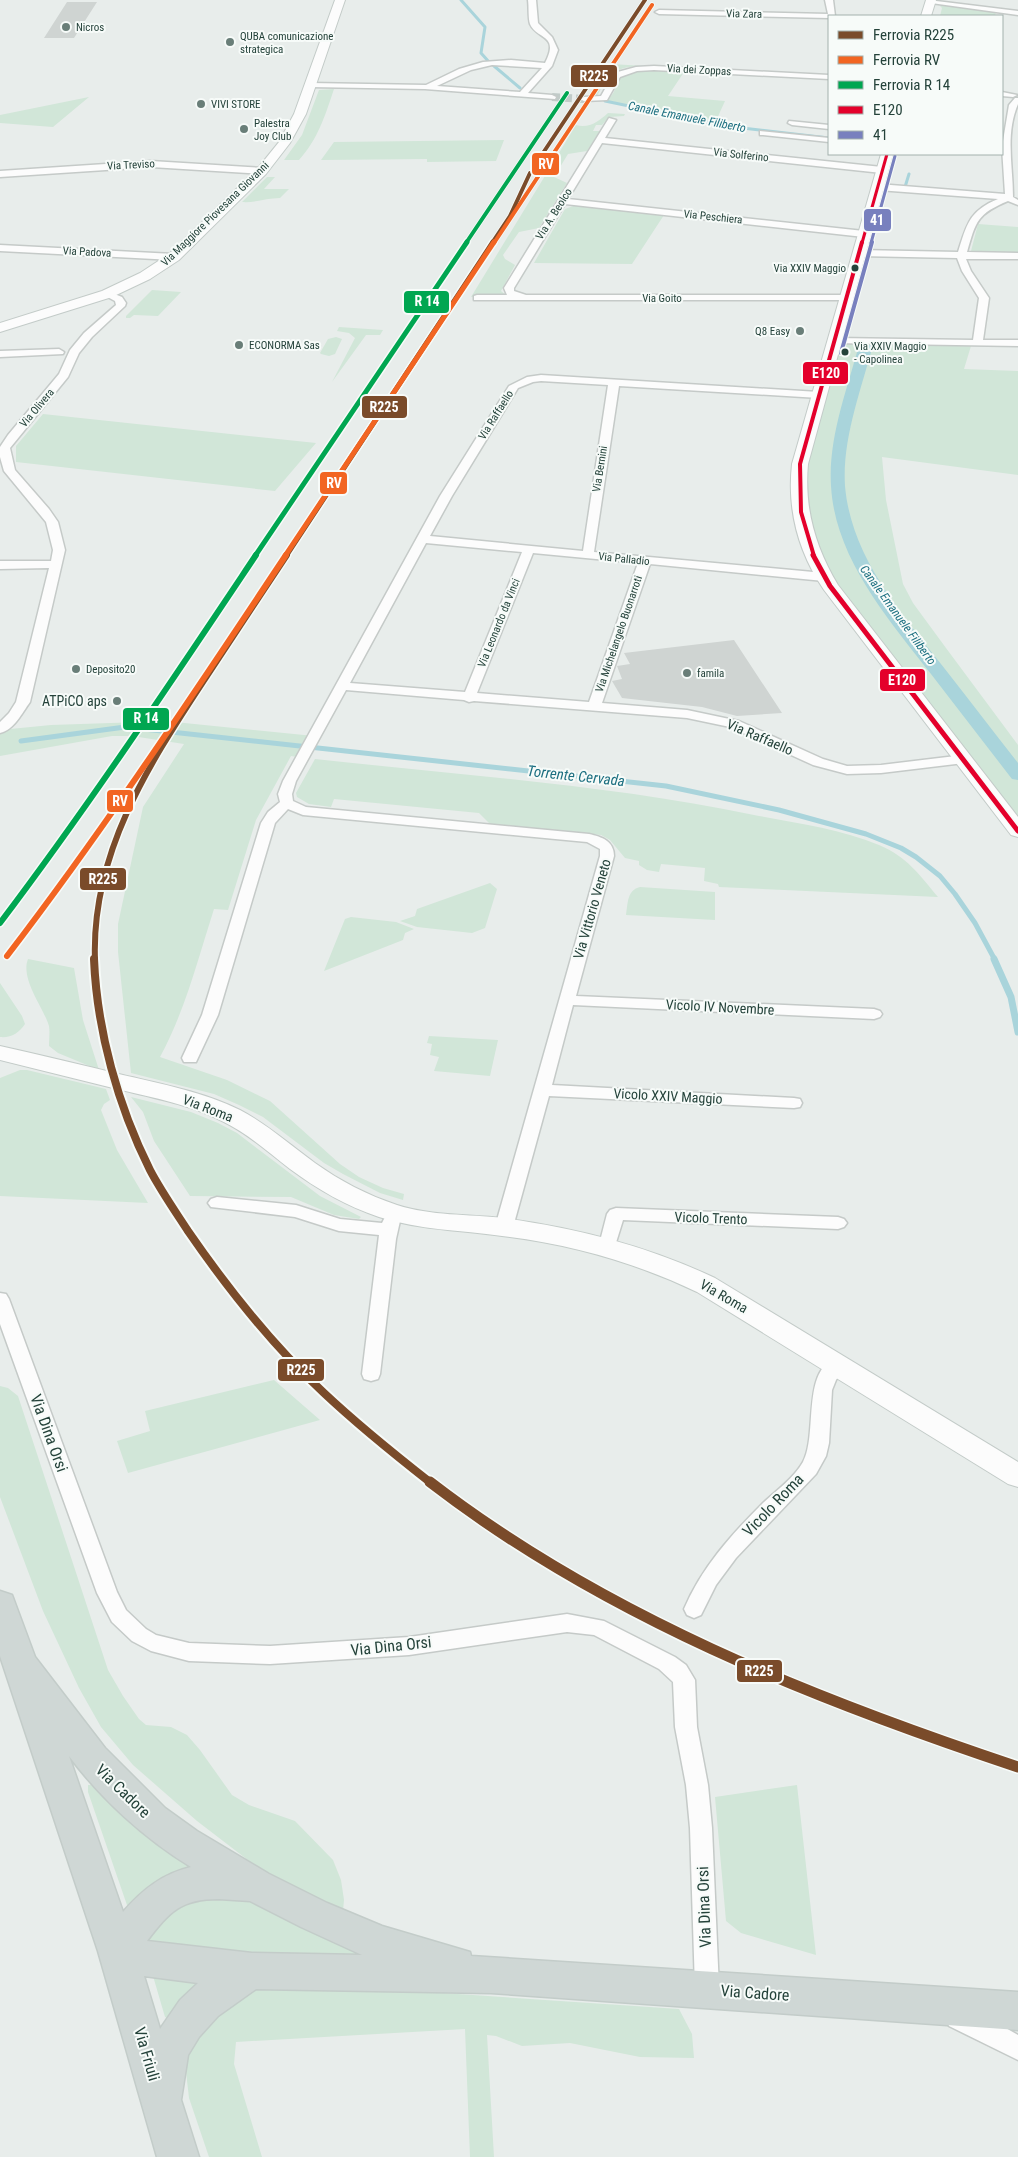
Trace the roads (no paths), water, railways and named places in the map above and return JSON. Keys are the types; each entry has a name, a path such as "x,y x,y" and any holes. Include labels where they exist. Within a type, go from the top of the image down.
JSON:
{"main road":[{"name":"Via Cadore","path":"0,1605 117,1951"},
{"name":"Via Cadore","path":"20,1664 92,1760 152,1819 184,1843 256,1886 314,1915 378,1943 491,1975"},
{"name":"Via Cadore","path":"117,1951 137,1924 173,1891 195,1884 220,1881 256,1886"},
{"name":"Via Cadore","path":"117,1951 152,1960 252,1971 491,1975 1018,2011"},
{"name":"Via Friuli","path":"117,1951 178,2157"},
{"name":"Via Cadore","path":"162,2103 170,2050 186,2024 207,1999 231,1981 252,1971"}],"street":[{"name":"Via Maggiore Piovesana Giovanni","path":"0,328 53,313 107,294 144,276 174,257 277,154 296,123 340,0"},
{"path":"522,95 553,58 553,42 534,24 532,0"},
{"path":"830,0 831,15"},
{"path":"926,15 931,1 1018,14"},
{"name":"Via Zara","path":"659,12 828,16"},
{"path":"427,88 464,70 480,65 514,63 548,66"},
{"name":"Via dei Zoppas","path":"584,99 604,98 617,75 636,69 654,68 828,77"},
{"path":"310,85 427,88 552,97"},
{"path":"1003,94 1017,96 1013,105 1006,152 1009,198"},
{"name":"Via A. Beolco","path":"528,298 513,295 509,288 612,120"},
{"path":"792,123 828,127"},
{"path":"763,133 828,140"},
{"name":"Via Solferino","path":"599,140 882,170"},
{"path":"887,155 800,464 797,498 810,549 824,577 1018,831"},
{"name":"Via Treviso","path":"0,174 151,164 262,171"},
{"path":"878,187 1009,198 1018,204"},
{"path":"978,343 984,298 966,271 962,256 972,220 976,215 986,207 1009,198"},
{"name":"Via Peschiera","path":"562,201 864,234"},
{"name":"Via Padova","path":"0,248 174,257"},
{"path":"859,253 1018,256"},
{"name":"Via Olivera","path":"0,729 14,716 23,702 59,550 52,522 42,506 10,471 7,464 6,448 12,436 64,375 74,352 88,335 120,306 119,299 107,294"},
{"name":"Via Goito","path":"477,298 847,298"},
{"path":"834,348 1018,343"},
{"path":"0,354 59,352"},
{"name":"Via Raffaello","path":"287,803 284,797 285,791 314,736 446,496 514,386 532,378 541,378 819,396"},
{"name":"Via Bernini","path":"588,555 614,382"},
{"name":"Via Palladio","path":"423,539 824,577"},
{"name":"Via Leonardo da Vinci","path":"469,698 529,549"},
{"name":"Via Michelangelo Buonarroti","path":"594,706 645,561"},
{"path":"0,565 56,564"},
{"name":"Via Raffaello","path":"343,686 469,698 687,714 712,718 757,733 818,762 847,770 881,769 964,759"},
{"path":"190,1058 210,1015 268,823 287,803"},
{"name":"Via Vittorio Veneto","path":"287,803 303,811 580,837 604,844 608,852 607,856 504,1227"},
{"name":"Vicolo IV Novembre","path":"566,1000 874,1014"},
{"name":"Via Roma","path":"0,1053 156,1090 216,1109 257,1131 329,1184 391,1222"},
{"name":"Vicolo XXIV Maggio","path":"542,1090 794,1103"},
{"name":"Via Roma","path":"217,1203 290,1210 339,1225 424,1219 504,1227 608,1245 664,1264 706,1285 1018,1476"},
{"name":"Vicolo Trento","path":"608,1245 616,1214 838,1223"},
{"path":"371,1374 391,1222"},
{"name":"Via Dina Orsi","path":"0,1299 107,1593 119,1616 138,1635 151,1642 188,1652 270,1655 409,1646 567,1623 591,1625 612,1633 659,1658 678,1671 684,1680 686,1727 697,1785 701,1828 707,1989"},
{"name":"Vicolo Roma","path":"694,1609 701,1589 714,1570 740,1539 810,1468 818,1449 822,1385 836,1365"},
{"path":"918,2005 968,2022 1018,2048"}],"waterway":[{"name":"Canale Emanuele Filiberto","path":"461,0 485,27 481,53 489,62"},
{"name":"Canale Emanuele Filiberto","path":"494,66 520,88"},
{"name":"Canale Emanuele Filiberto","path":"605,101 725,126 828,138"},
{"name":"Canale Emanuele Filiberto","path":"905,187 909,174"},
{"name":"Canale Emanuele Filiberto","path":"866,345 843,434 838,470 841,510 848,533 857,555 882,597 1018,775"},
{"name":"Torrente Cervada","path":"21,741 125,727 666,786 779,810 866,834 901,848 916,857 940,876 955,894 975,923 995,960"},
{"name":"Torrente Cervada","path":"994,959 1011,997 1018,1032"}],"tunnel":[{"path":"552,97 584,99"}],"rail line":[{"name":"R225","path":"543,153 645,0"},
{"name":"RV","path":"7,956 70,874 172,726 652,5"},
{"name":"R225","path":"530,173 510,216 176,723 151,763 129,804 105,870 100,893 94,955 99,1013 112,1070 151,1172 219,1277 269,1337 323,1393 381,1444 443,1492 508,1536 574,1577 687,1638 733,1660 827,1699 922,1735 1018,1767"}],"place":[{"name":"Nicros","path":"66,27"},
{"name":"QUBA comunicazione strategica","path":"230,42"},
{"name":"VIVI STORE","path":"201,104"},
{"name":"Palestra Joy Club","path":"244,129"},
{"name":"Via XXIV Maggio","path":"855,268"},
{"name":"Q8 Easy","path":"800,331"},
{"name":"ECONORMA Sas","path":"239,345"},
{"name":"Via XXIV Maggio - Capolinea","path":"845,352"},
{"name":"Deposito20","path":"76,669"},
{"name":"famila","path":"687,673"},
{"name":"ATPiCO aps","path":"117,701"}]}
